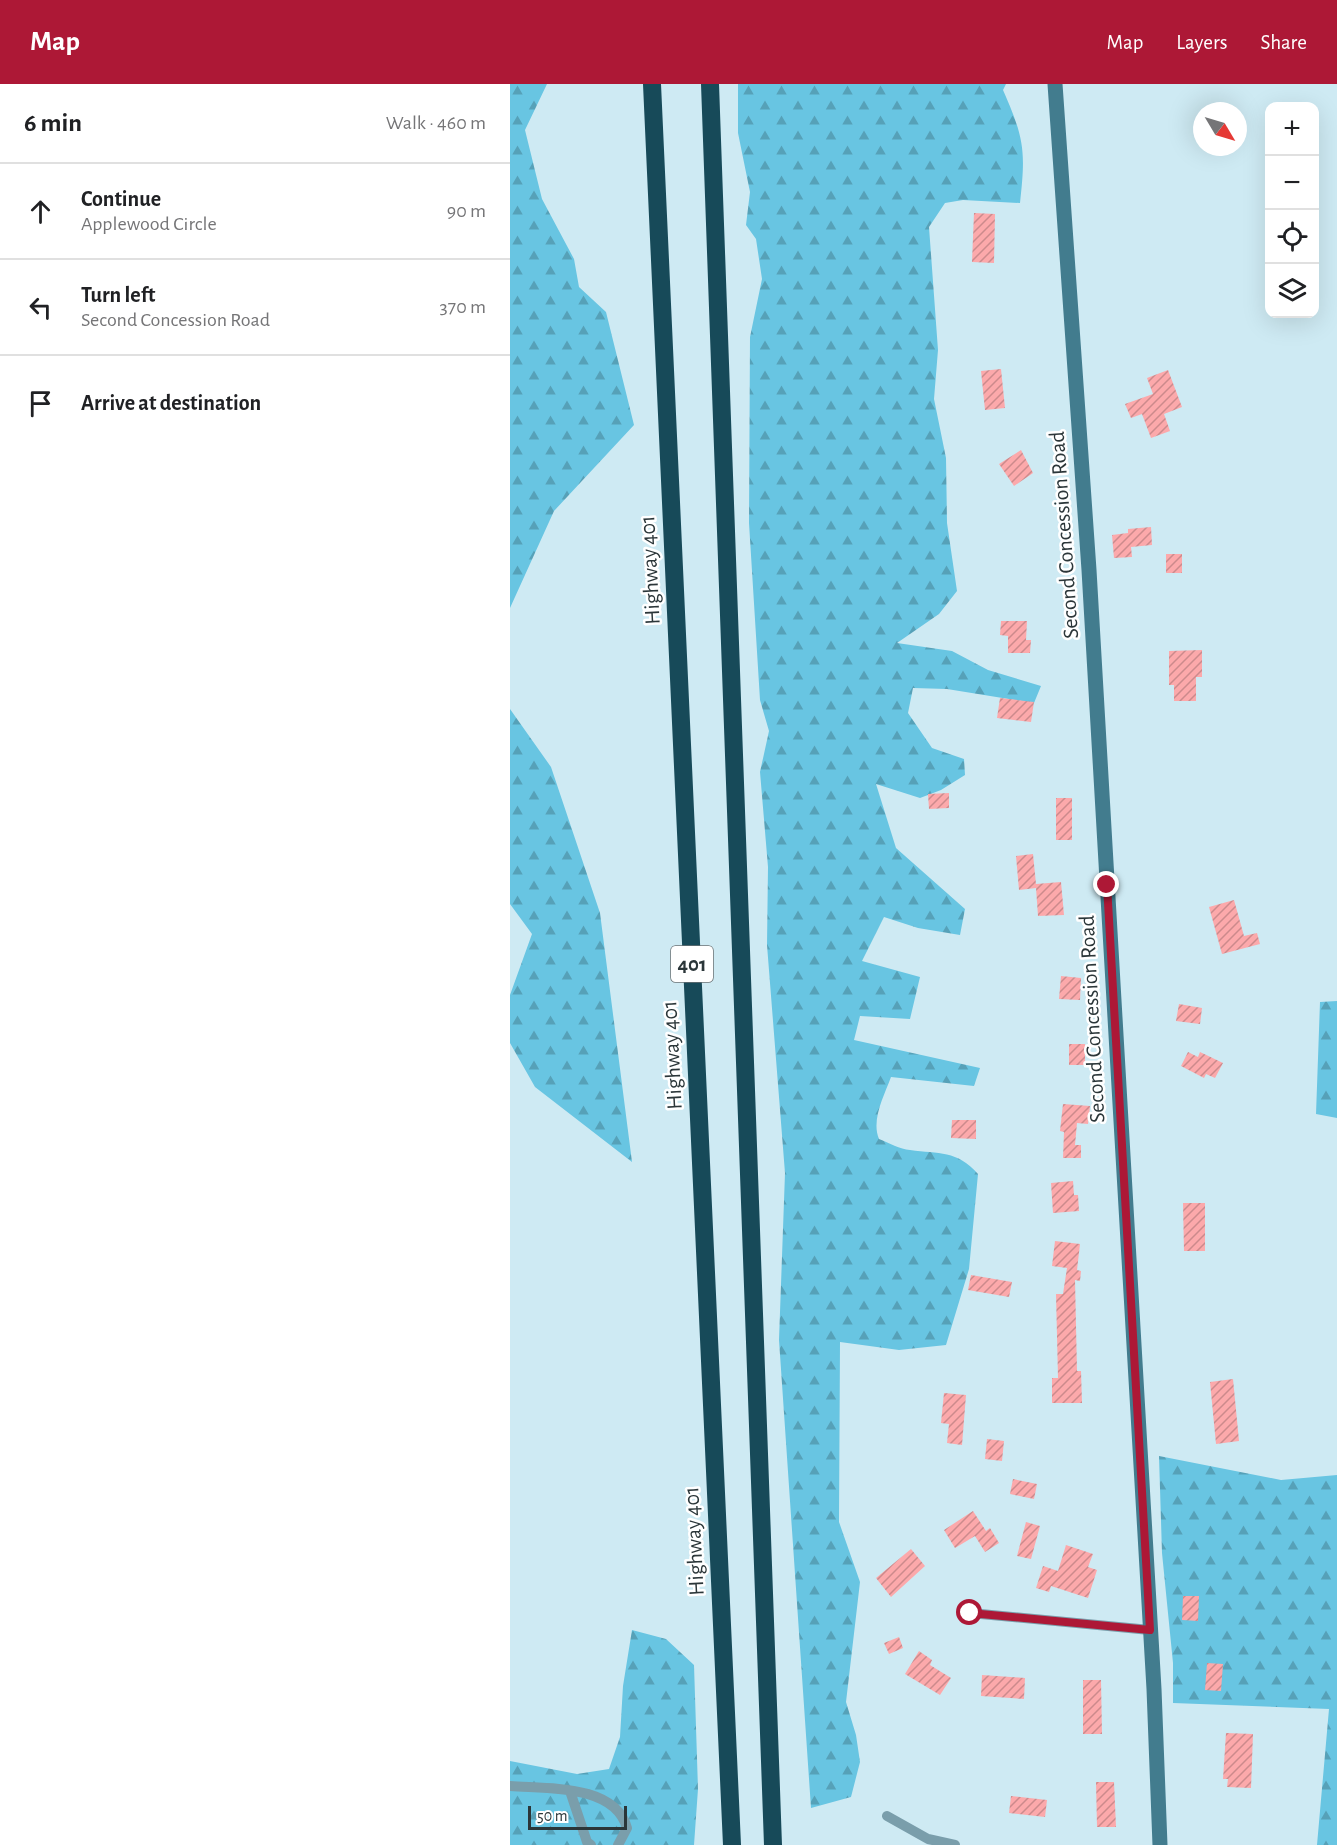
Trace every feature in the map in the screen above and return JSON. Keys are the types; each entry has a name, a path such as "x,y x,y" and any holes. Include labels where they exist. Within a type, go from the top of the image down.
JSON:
{"highway":[{"name":"Highway 401","path":"652,84 732,1845"},
{"name":"401","path":"710,84 773,1845"}],"street":[{"name":"Second Concession Road","path":"1055,84 1089,570 1150,1630 1160,1845"},
{"path":"970,1613 1150,1630"},
{"path":"510,1786 570,1791 615,1806 625,1819 627,1828 618,1845"},
{"path":"570,1791 587,1842 591,1845"},
{"path":"886,1816 928,1839 955,1845"}],"green space":[{"path":"510,84 547,84 525,130 542,199 574,259 579,287 606,312 634,425 554,511 510,608"},
{"path":"738,84 1006,84 1003,90 1019,133 1023,157 1020,203 963,200 945,203 929,227 938,350 934,399 946,458 947,523 957,591 939,614 897,643 952,651 988,670 1041,686 1034,703 947,689 913,688 908,713 932,748 964,759 965,775 941,790 920,798 876,784 896,848 965,909 960,935 918,928 884,917 862,961 920,977 910,1019 860,1016 854,1040 980,1068 974,1086 891,1077 877,1116 879,1139 906,1149 947,1154 963,1161 978,1174 969,1269 946,1345 899,1350 840,1342 839,1522 860,1582 846,1702 856,1735 860,1762 851,1797 811,1808 779,1340 785,1173 767,945 768,867 760,772 769,731 760,700 749,523 750,337 762,279 756,239 746,225 750,192 738,133"},
{"path":"510,709 551,767 600,913 632,1162 535,1087 510,1043 510,995 532,934 510,904"},
{"path":"1337,1001 1337,1118 1316,1114 1320,1002"},
{"path":"1159,1456 1281,1480 1337,1475 1337,1845 1317,1845 1329,1709 1173,1703 1173,1663 1162,1553"},
{"path":"632,1630 666,1639 694,1665 698,1789 694,1845 510,1845 510,1761 577,1774 609,1769 620,1737 623,1686"}],"building":[{"path":"974,213 995,214 994,263 972,262"},
{"path":"1001,369 1005,408 985,410 981,371"},
{"path":"1168,370 1182,407 1164,414 1170,431 1151,438 1142,414 1131,418 1125,404 1153,394 1147,378"},
{"path":"1021,450 1033,473 1014,486 999,464"},
{"path":"1151,527 1152,545 1131,547 1132,557 1114,558 1112,535 1128,533 1128,529"},
{"path":"1166,554 1182,554 1182,573 1166,573"},
{"path":"1001,621 1027,621 1026,640 1031,640 1030,653 1008,653 1008,636 1000,635"},
{"path":"1202,650 1202,677 1196,677 1196,701 1174,701 1174,685 1169,685 1169,651"},
{"path":"1000,698 1034,702 1031,722 997,718"},
{"path":"949,793 949,808 929,809 928,794"},
{"path":"1056,798 1072,798 1072,840 1056,840"},
{"path":"1033,854 1036,884 1061,882 1064,915 1038,916 1036,888 1019,890 1016,856"},
{"path":"1234,900 1244,936 1257,933 1260,944 1222,954 1209,907"},
{"path":"1061,976 1081,978 1080,1000 1059,999"},
{"path":"1179,1004 1202,1008 1200,1024 1176,1021"},
{"path":"1069,1044 1085,1044 1085,1065 1069,1065"},
{"path":"1188,1052 1198,1057 1200,1052 1223,1063 1215,1078 1206,1074 1204,1078 1181,1066"},
{"path":"1063,1104 1090,1106 1088,1124 1077,1123 1075,1145 1081,1145 1081,1158 1063,1158 1064,1132 1060,1131"},
{"path":"952,1120 976,1120 976,1139 951,1138"},
{"path":"1073,1181 1074,1195 1078,1195 1079,1211 1053,1213 1051,1183"},
{"path":"1183,1203 1205,1203 1205,1251 1184,1251"},
{"path":"1055,1241 1080,1244 1077,1270 1081,1271 1080,1281 1075,1280 1077,1371 1081,1371 1082,1403 1052,1403 1052,1378 1058,1378 1056,1294 1063,1294 1067,1268 1052,1266"},
{"path":"971,1275 1012,1282 1009,1297 968,1290"},
{"path":"1233,1379 1239,1441 1216,1444 1210,1382"},
{"path":"944,1393 966,1395 962,1445 947,1443 949,1424 941,1423"},
{"path":"987,1439 1004,1441 1002,1461 985,1459"},
{"path":"1013,1479 1037,1484 1034,1499 1010,1494"},
{"path":"973,1511 986,1531 990,1528 999,1543 985,1552 975,1536 955,1548 944,1530"},
{"path":"1026,1522 1040,1526 1031,1559 1017,1556"},
{"path":"1066,1545 1093,1554 1088,1567 1097,1570 1088,1598 1051,1586 1049,1592 1036,1588 1043,1566 1058,1571"},
{"path":"911,1549 925,1566 891,1597 876,1578"},
{"path":"1183,1596 1199,1596 1198,1621 1182,1620"},
{"path":"899,1637 903,1648 889,1654 884,1643"},
{"path":"919,1651 932,1660 930,1665 951,1678 940,1695 905,1674"},
{"path":"1207,1663 1223,1664 1221,1691 1205,1690"},
{"path":"982,1675 1025,1678 1024,1699 981,1696"},
{"path":"1083,1680 1101,1680 1102,1734 1083,1734"},
{"path":"1226,1733 1253,1734 1251,1788 1227,1787 1228,1779 1223,1779"},
{"path":"1096,1782 1114,1782 1116,1827 1097,1827"},
{"path":"1011,1796 1047,1800 1045,1817 1009,1813"}],"route":[{"path":"970,1613 1150,1630 1107,885"}]}
